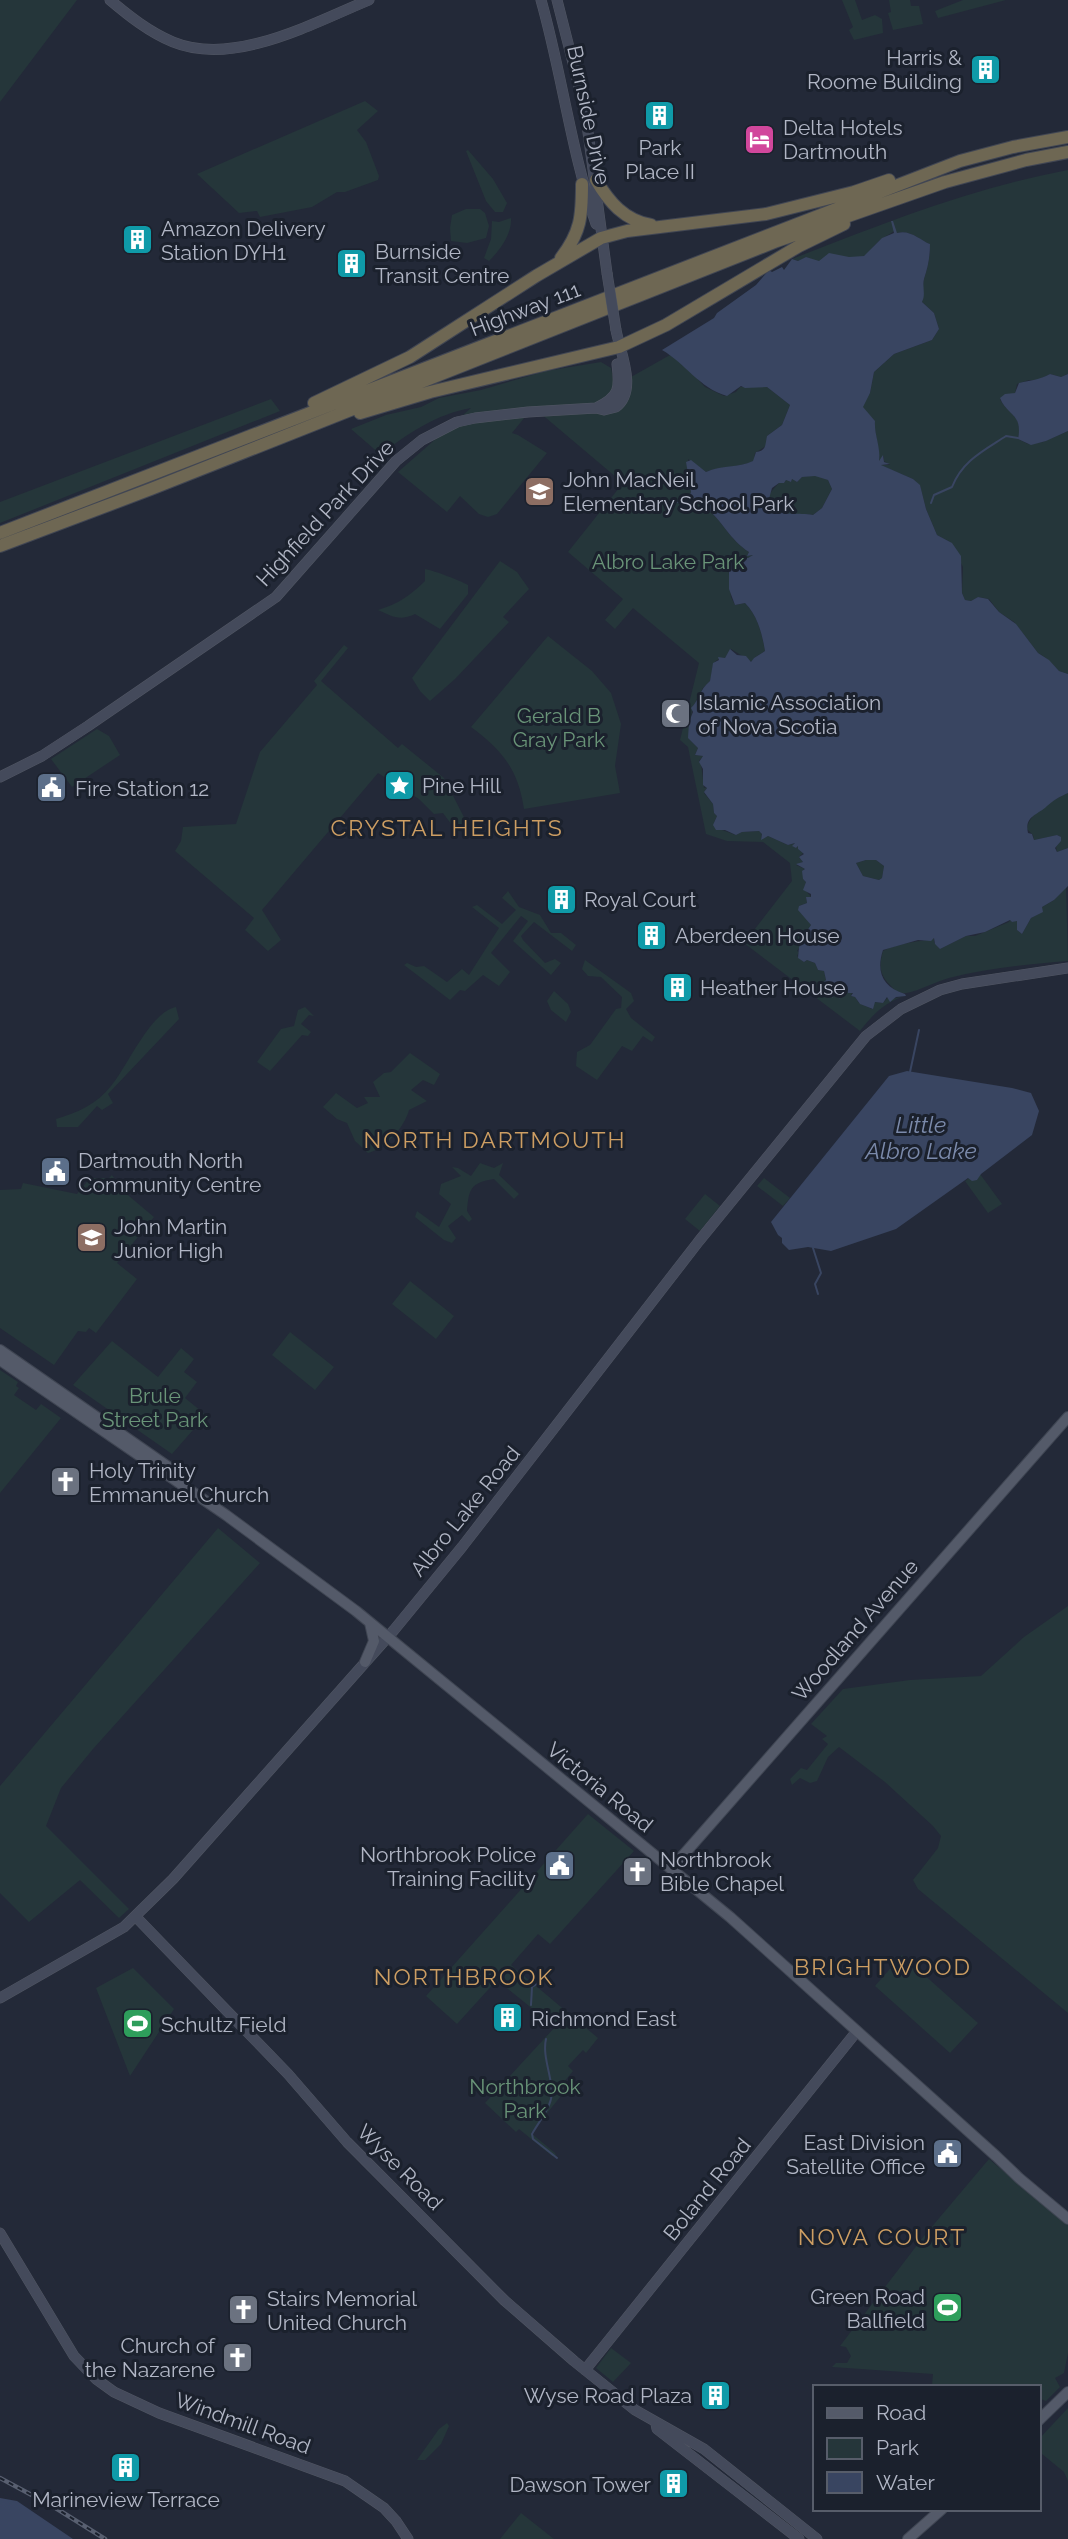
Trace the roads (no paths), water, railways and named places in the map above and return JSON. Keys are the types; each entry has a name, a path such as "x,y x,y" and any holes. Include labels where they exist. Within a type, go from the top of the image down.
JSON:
{"highway":[{"name":"Highway 111","path":"0,533 960,161 1013,147 1068,137"},
{"name":"Highway 111","path":"0,546 777,241 900,197 984,171 1068,152"},
{"path":"236,441 291,412 410,358 601,238 627,231 765,214 854,192 917,171 960,161"},
{"path":"596,180 606,197 625,215 643,223 662,226"},
{"path":"558,263 574,242 582,218 582,184"},
{"path":"279,437 430,392 619,346 666,325 799,246 900,197"}],"main road":[{"path":"110,0 138,22 170,41 211,48 246,46 266,41 369,0"},
{"name":"Burnside Drive","path":"541,0 558,62 582,184 601,238"},
{"name":"Burnside Drive","path":"557,0 585,110 596,180 601,238 619,346"},
{"name":"Highfield Park Drive","path":"0,777 65,741 276,597 396,461 422,440 457,422 475,418 596,408 608,402 616,393 619,346"},
{"name":"Albro Lake Road","path":"0,1998 106,1939 136,1917 173,1879 463,1548 699,1241 866,1036 915,1000 962,984 1068,968"},
{"name":"Victoria Road","path":"0,1350 274,1542 330,1585 356,1611"},
{"name":"Victoria Road","path":"0,1360 226,1515 356,1611 692,1885 1068,2219"},
{"name":"Woodland Avenue","path":"671,1869 1068,1417"},
{"path":"365,1662 374,1641 370,1623"},
{"path":"682,1856 685,1875 692,1885"},
{"name":"Wyse Road","path":"136,1917 288,2074 347,2142 470,2267 585,2370 635,2410 704,2449 817,2539"},
{"name":"Boland Road","path":"585,2370 857,2031"},
{"name":"Windmill Road","path":"0,2233 74,2356 96,2379 114,2392 159,2413 345,2481 384,2508 408,2539"},
{"path":"1040,2419 1068,2392"},
{"name":"Wyse Road","path":"656,2424 657,2429 799,2539"},
{"path":"908,2539 940,2511"}],"water":[{"path":"891,221 897,233 911,234 930,244 922,302 934,313 939,329 932,340 894,354 874,372 870,393 863,407 875,421 879,461 883,455 884,462 890,464 881,465 913,479 920,485 937,535 952,543 961,556 962,593 965,600 971,601 978,597 988,599 999,612 1016,624 1038,653 1059,671 1068,674 1068,793 1033,816 1027,827 1034,840 1057,835 1061,837 1055,848 1057,852 1068,848 1068,886 1042,907 1043,912 1031,918 1022,934 1017,930 1017,921 1010,920 940,949 934,938 931,941 918,940 883,950 880,965 886,983 906,996 896,997 890,1002 887,997 883,1003 875,1002 873,1009 860,1004 851,996 853,993 848,993 847,986 838,990 840,999 835,993 832,998 830,991 824,993 824,971 818,970 815,963 807,960 804,962 798,958 799,947 811,925 798,910 799,906 807,903 806,897 811,897 811,894 803,890 806,882 802,871 805,869 796,864 803,862 799,857 804,854 798,846 792,846 795,843 788,845 768,836 761,840 762,834 759,831 736,835 725,830 716,830 713,825 717,816 713,804 704,792 707,788 703,785 703,769 699,762 703,756 695,755 698,748 688,738 693,712 691,708 710,681 713,663 719,660 718,657 725,658 730,649 737,655 746,656 751,662 765,651 756,619 745,603 735,605 729,589 729,562 738,557 748,558 753,555 747,556 749,552 702,505 693,501 688,504 677,503 681,496 688,499 691,492 686,462 691,460 706,472 753,461 756,452 764,449 767,436 782,425 790,405 767,387 741,386 727,396 717,392 662,350 714,318 756,285 769,270 772,272 782,267 784,270 792,259 798,261 806,257 819,261 829,253 849,257 864,256 882,238 894,233","holes":["815,476 828,480 832,489 822,508 813,515 777,512 767,506 772,488 779,483 786,480 791,482 792,479 797,482 802,477","876,860 884,866 882,878 879,880 863,876 856,863"]},
{"path":"1050,374 1061,377 1068,374 1068,431 1031,445 1018,439 1016,419 1000,398 1005,394 1015,393 1019,383"},
{"name":"Little Albro Lake","path":"907,1071 1031,1093 1039,1111 1032,1135 981,1174 977,1180 968,1178 896,1229 831,1251 808,1247 789,1250 782,1243 782,1238 771,1222 889,1076"},
{"path":"0,2498 17,2501 73,2539 0,2539"}],"waterway":[{"path":"931,503 934,495 952,487 961,470 981,452 1006,436 1018,438"},
{"path":"910,1072 919,1030"},
{"path":"813,1248 821,1273 815,1284 818,1294"},
{"path":"531,2005 532,1987 542,1981"},
{"path":"546,2039 551,2098 532,2134 533,2139 557,2158"}],"railway":[{"path":"0,2478 105,2539"}],"place":[{"name":"Harris & Roome Building","path":"985,69"},
{"name":"Park Place II","path":"660,115"},
{"name":"Delta Hotels Dartmouth","path":"760,139"},
{"name":"Amazon Delivery Station DYH1","path":"138,240"},
{"name":"Burnside Transit Centre","path":"352,263"},
{"name":"John MacNeil Elementary School Park","path":"540,491"},
{"name":"Islamic Association of Nova Scotia","path":"675,714"},
{"name":"Pine Hill","path":"399,785"},
{"name":"Fire Station 12","path":"52,788"},
{"name":"Royal Court","path":"561,899"},
{"name":"Aberdeen House","path":"652,935"},
{"name":"Heather House","path":"677,987"},
{"name":"Dartmouth North Community Centre","path":"55,1172"},
{"name":"John Martin Junior High","path":"91,1238"},
{"name":"Holy Trinity Emmanuel Church","path":"66,1482"},
{"name":"Northbrook Police Training Facility","path":"559,1866"},
{"name":"Northbrook Bible Chapel","path":"637,1871"},
{"name":"Richmond East","path":"508,2018"},
{"name":"Schultz Field","path":"138,2024"},
{"name":"East Division Satellite Office","path":"948,2154"},
{"name":"Green Road Ballfield","path":"948,2308"},
{"name":"Stairs Memorial United Church","path":"244,2310"},
{"name":"Church of the Nazarene","path":"238,2357"},
{"name":"Wyse Road Plaza","path":"715,2395"},
{"name":"Marineview Terrace","path":"126,2467"},
{"name":"Dawson Tower","path":"674,2484"}],"district":[{"name":"CRYSTAL HEIGHTS","path":"447,827"},
{"name":"NORTH DARTMOUTH","path":"495,1139"},
{"name":"BRIGHTWOOD","path":"883,1966"},
{"name":"NORTHBROOK","path":"464,1976"},
{"name":"NOVA COURT","path":"882,2236"}],"park label":[{"name":"Albro Lake Park","path":"668,561"},
{"name":"Gerald B Gray Park","path":"559,727"},
{"name":"Brule Street Park","path":"155,1407"},
{"name":"Northbrook Park","path":"525,2098"}]}
